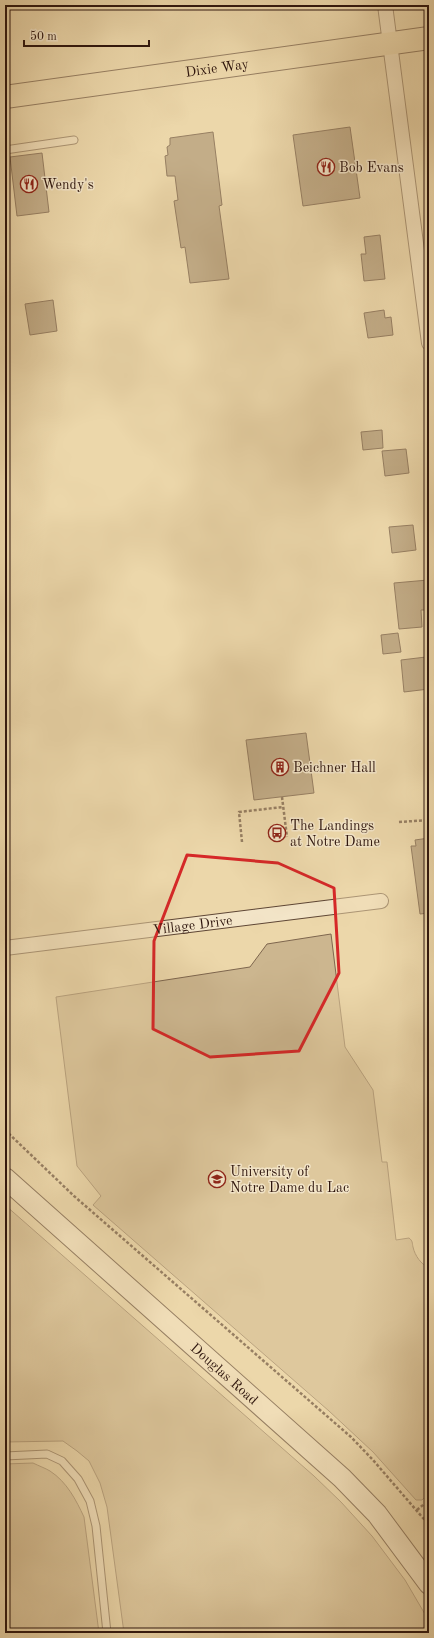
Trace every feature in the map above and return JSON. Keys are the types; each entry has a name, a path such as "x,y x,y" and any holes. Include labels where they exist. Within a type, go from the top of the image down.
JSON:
{"main road":[{"name":"Dixie Way","path":"5,97 429,38"}],"street":[{"path":"385,5 429,343"},
{"name":"Village Drive","path":"5,948 381,901"},
{"name":"Douglas Road","path":"5,1178 342,1478 377,1514 429,1584"}],"lane":[{"path":"5,150 74,140"},
{"path":"5,1456 47,1454 62,1461 78,1479 90,1501 96,1526 108,1633"}],"path":[{"path":"282,797 287,836"},
{"path":"242,842 239,812 283,807"},
{"path":"400,822 429,820"},
{"path":"5,1130 74,1196 351,1437 373,1460 429,1525"},
{"path":"417,1510 429,1500"}],"highlighted area":[{"path":"187,855 278,863 334,888 339,973 299,1051 210,1057 153,1029 154,941"}],"shaded area":[{"path":"331,934 345,1047 373,1090 382,1162 387,1162 396,1240 409,1238 412,1241 417,1257 429,1268 429,1493 422,1500 416,1500 373,1452 329,1411 93,1205 101,1196 77,1166 56,997 250,967 267,944"},
{"path":"5,1205 314,1476 341,1502 372,1536 405,1580 429,1621 429,1633 124,1633 107,1507 100,1483 89,1461 63,1441 5,1442"},
{"path":"33,1463 50,1471 61,1480 74,1498 84,1517 99,1633 5,1633 5,1464"}],"building":[{"name":"Bob Evans","path":"350,127 360,198 303,206 293,135"},
{"path":"213,132 222,205 219,206 229,279 190,283 185,247 181,248 174,201 178,200 175,176 167,176 165,156 168,155 167,147 170,145 170,138"},
{"name":"Wendy's","path":"42,153 49,212 17,216 10,157"},
{"path":"380,235 385,279 364,281 361,254 366,254 364,237"},
{"path":"53,300 57,331 30,335 25,304"},
{"path":"384,310 385,318 391,317 393,335 368,338 364,313"},
{"path":"382,430 383,448 363,450 361,432"},
{"path":"406,449 409,473 385,476 382,451"},
{"path":"413,525 416,550 392,553 389,527"},
{"path":"428,580 429,610 421,610 422,627 399,629 394,583"},
{"path":"398,633 401,652 383,654 381,635"},
{"path":"426,657 429,689 404,692 401,660"},
{"name":"Beichner Hall","path":"306,733 314,793 254,800 246,740"},
{"path":"429,838 429,913 420,914 411,846 416,846 415,840"}],"place":[{"name":"Bob Evans","path":"326,167"},
{"name":"Wendy's","path":"29,184"},
{"name":"Beichner Hall","path":"280,767"},
{"name":"The Landings at Notre Dame","path":"277,833"},
{"name":"University of Notre Dame du Lac","path":"217,1179"}]}
